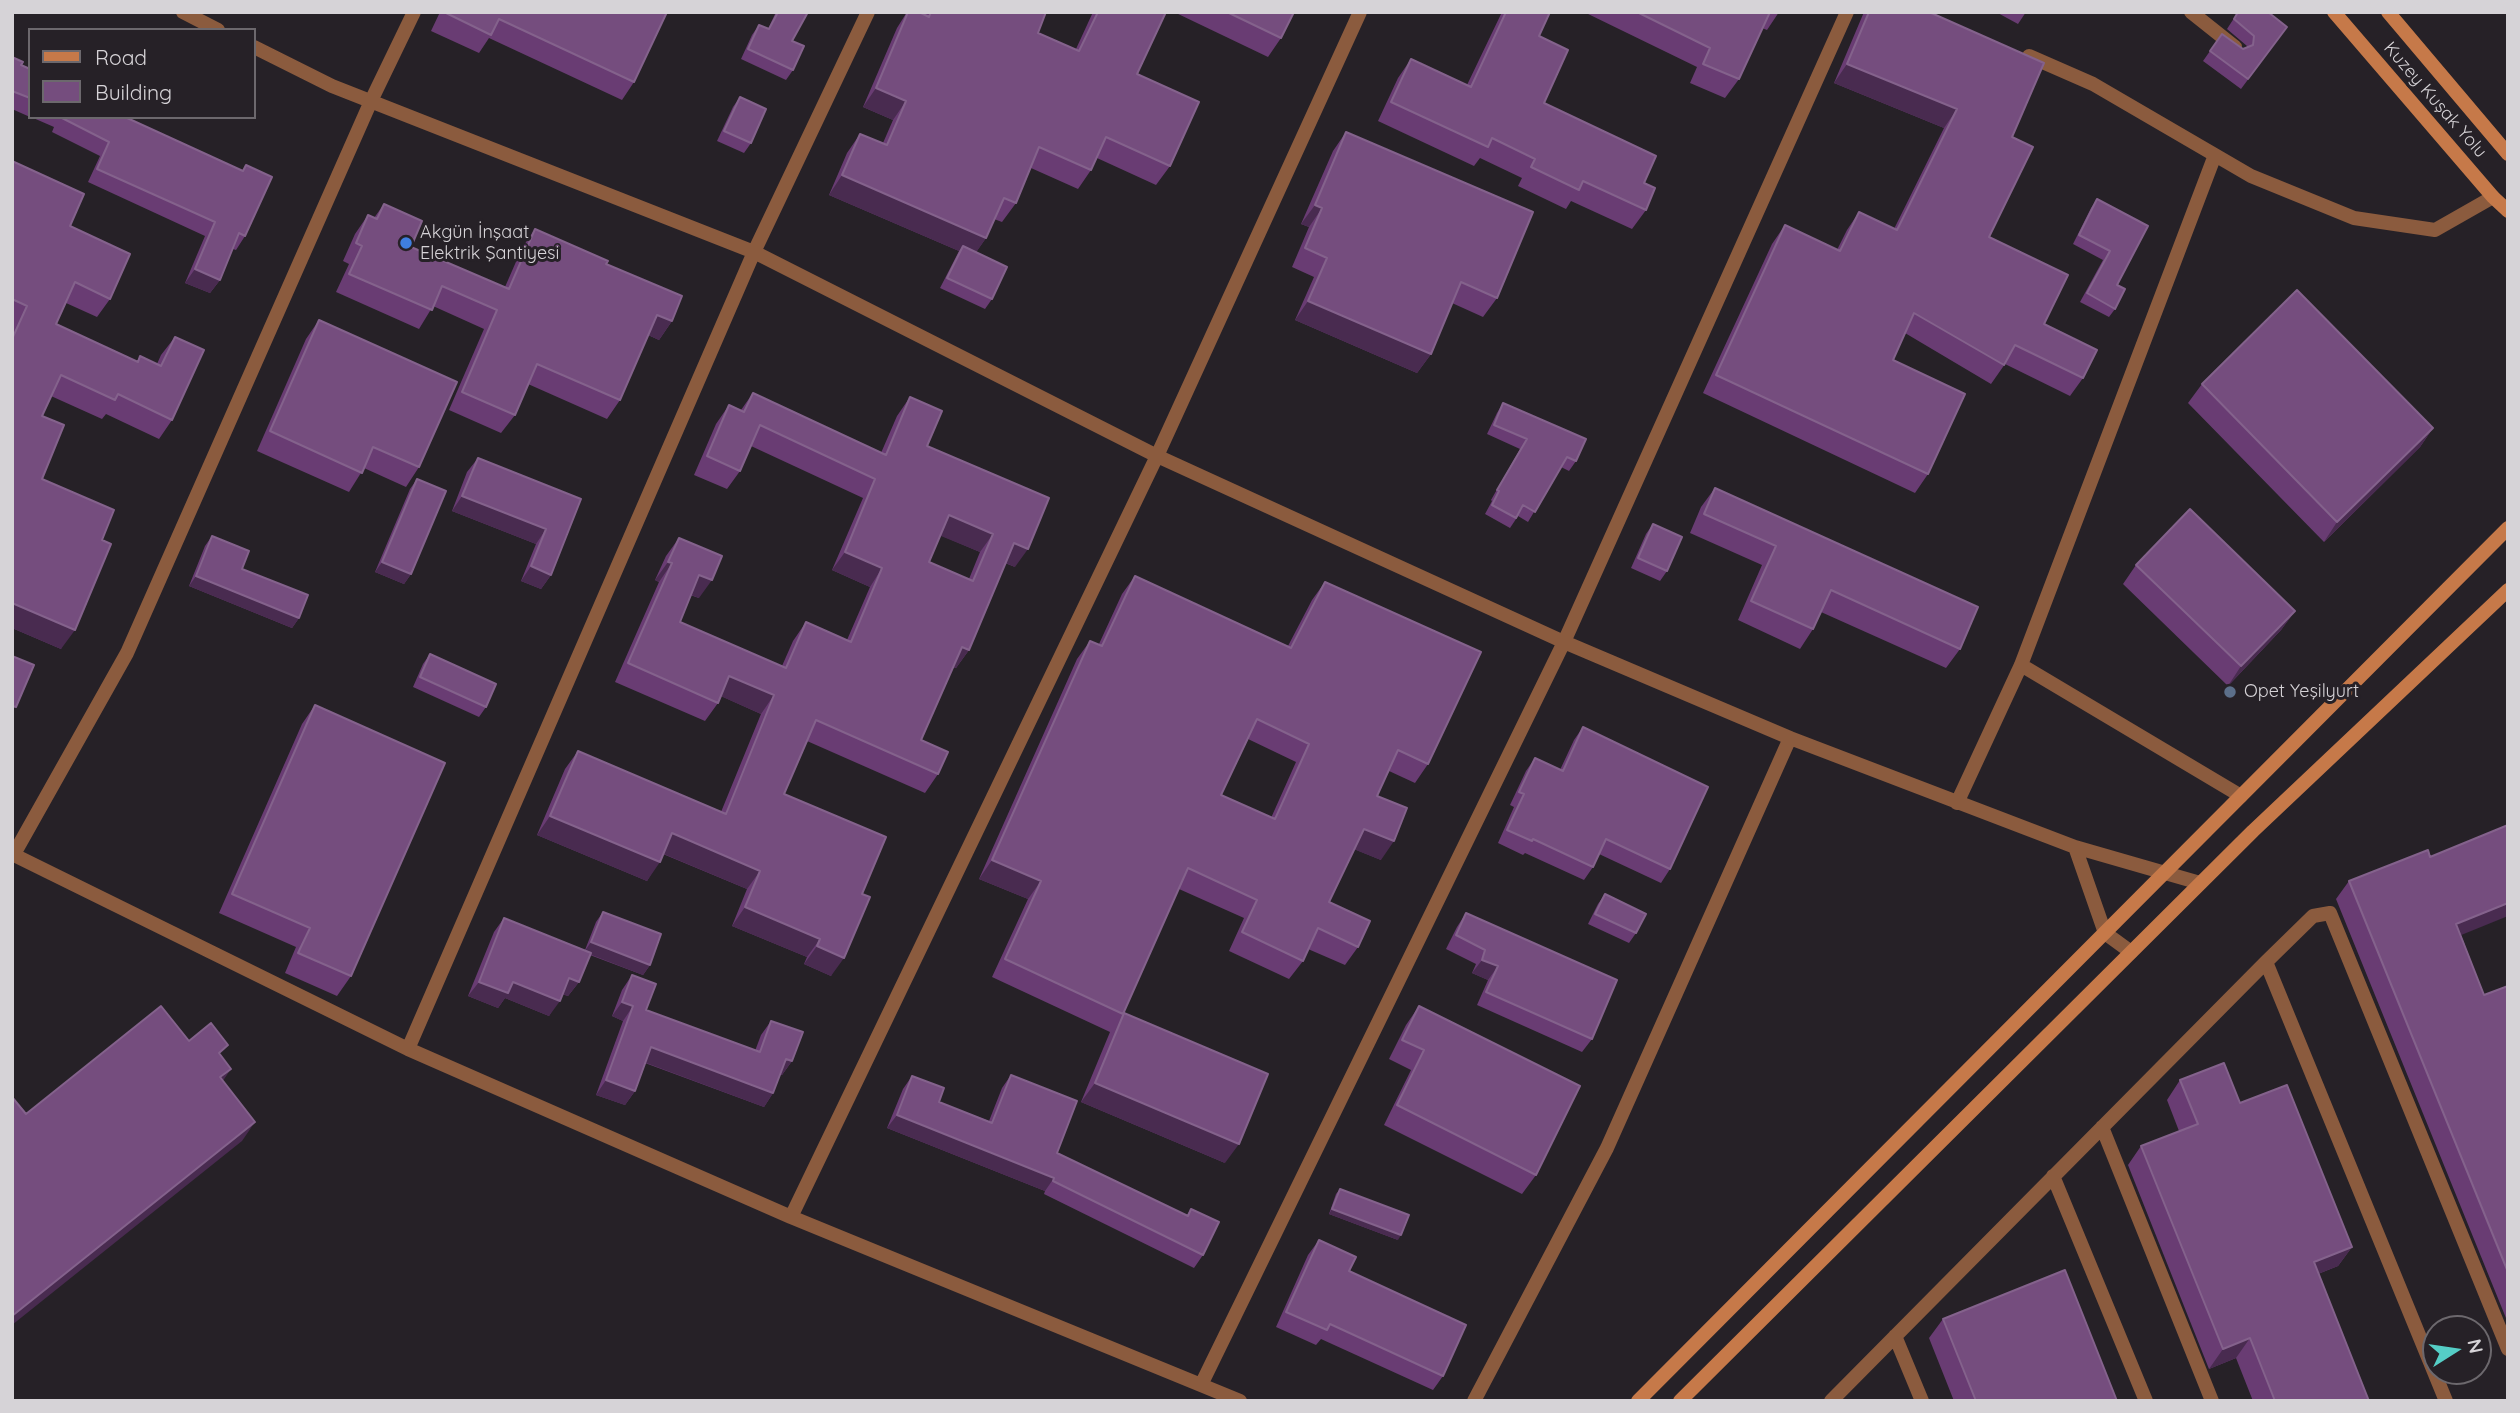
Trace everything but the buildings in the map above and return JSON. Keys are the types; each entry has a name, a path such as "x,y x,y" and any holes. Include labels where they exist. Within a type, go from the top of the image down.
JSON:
{"street":[{"path":"183,12 214,28"},
{"path":"414,12 371,101 127,653 13,854 408,1049 791,1217 1240,1401"},
{"path":"408,1049 754,252 868,12"},
{"path":"791,1217 1157,456 1360,12"},
{"path":"1200,1385 1564,642 1846,12"},
{"path":"2191,12 2238,50"},
{"name":"Kuzey Kuşak Yolu","path":"2334,12 2508,211"},
{"name":"Kuzey Kuşak Yolu","path":"2388,12 2508,153"},
{"path":"256,48 332,86 754,252 1157,456 1564,642 1790,738 1957,803 2075,847 2200,883"},
{"path":"2017,51 2093,84 2251,176 2354,218 2435,230 2493,197"},
{"path":"1957,803 2021,665 2215,155"},
{"path":"1638,1401 2508,528"},
{"path":"1680,1401 2200,883 2508,590"},
{"path":"2021,665 2241,796"},
{"path":"1474,1401 1607,1148 1790,738"},
{"path":"2075,847 2105,933 2131,952"},
{"path":"1831,1401 1844,1395 1895,1336 2266,962 2314,916 2330,913 2508,1349"},
{"path":"2266,962 2446,1401"},
{"path":"2102,1127 2212,1401"},
{"path":"2053,1176 2146,1401"},
{"path":"1895,1336 1922,1401"}],"place":[{"name":"Akgün İnşaat Elektrik Şantiyesi","path":"406,243"},
{"name":"Opet Yeşilyurt","path":"2230,692"}]}
